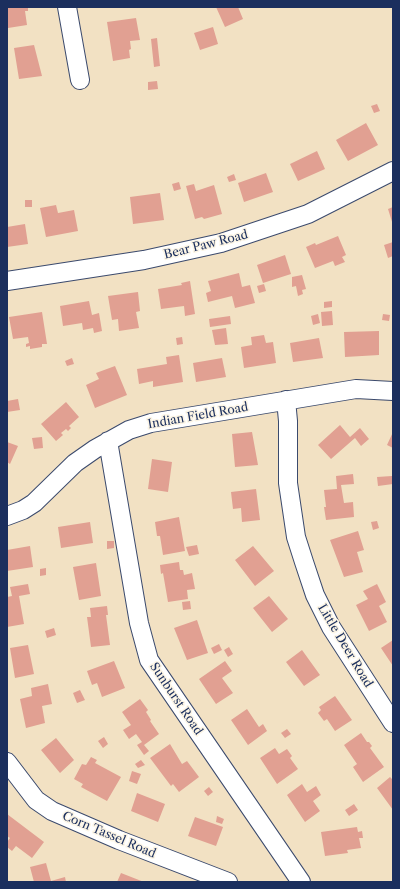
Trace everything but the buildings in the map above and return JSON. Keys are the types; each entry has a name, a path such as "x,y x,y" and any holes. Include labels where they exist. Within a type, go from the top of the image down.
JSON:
{"street":[{"path":"67,7 80,80"},
{"name":"Bear Paw Road","path":"7,281 144,260 221,243 308,214 393,171"},
{"name":"Indian Field Road","path":"7,516 23,510 34,503 76,463 108,441 129,430 151,423 356,389 393,391"},
{"name":"Little Deer Road","path":"286,400 288,421 288,483 296,537 304,562 315,595 331,627 393,723"},
{"name":"Sunburst Road","path":"108,441 139,623 149,660 301,882"},
{"name":"Corn Tassel Road","path":"7,762 36,800 52,811 119,840 228,882"}]}
